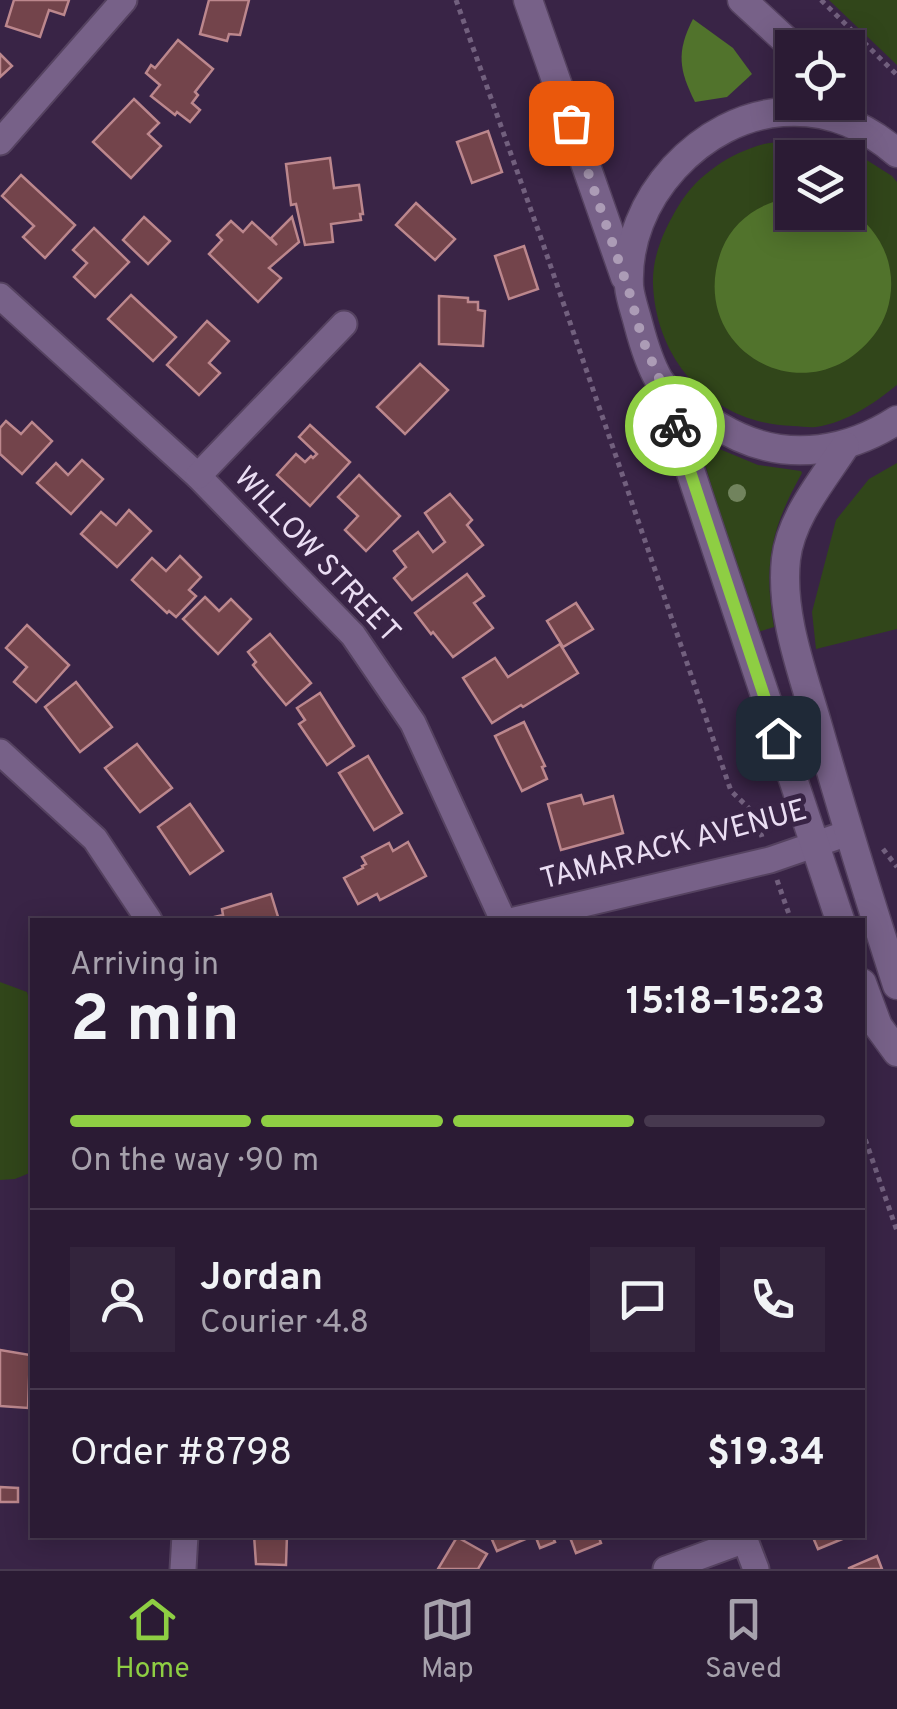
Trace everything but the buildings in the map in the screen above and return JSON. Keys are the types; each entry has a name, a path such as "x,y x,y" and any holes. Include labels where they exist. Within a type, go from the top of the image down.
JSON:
{"main road":[{"path":"528,0 839,918"},
{"path":"742,0 775,30"},
{"path":"629,291 634,240 657,188 684,157 718,130 767,114 808,112 836,118 872,134 894,150"},
{"path":"865,118 894,150"},
{"path":"661,383 714,425 760,446 806,451 845,446 870,437 897,420"},
{"path":"845,446 801,514 786,557 791,630 848,833 897,986"},
{"path":"865,991 878,1026 897,1052"}],"street":[{"path":"0,142 124,0"},
{"name":"WILLOW STREET","path":"0,296 198,476 353,635 413,723 501,918"},
{"path":"198,476 344,324"},
{"path":"0,752 94,839 148,918"},
{"name":"TAMARACK AVENUE","path":"524,918 770,860 848,833"},
{"path":"183,1569 184,1538"},
{"path":"666,1569 742,1538"},
{"path":"744,1538 756,1569"}],"path":[{"path":"456,0 731,790 754,813"},
{"path":"821,0 897,75"},
{"path":"878,843 897,867"},
{"path":"776,878 790,918"},
{"path":"865,1139 897,1231"}],"green space":[{"path":"829,0 897,0 897,65 865,30"},
{"path":"693,19 733,48 752,74 727,97 695,102 690,91 682,51"},
{"path":"775,143 775,230 865,230 865,159 897,182 897,385 849,417 828,425 764,423 715,401 694,384 678,363 657,313 653,284 657,252 679,205 695,184 727,159"},
{"path":"775,202 775,230 865,230 865,223 880,243 890,270 889,304 874,335 847,360 817,371 787,372 759,361 736,343 720,317 715,285 722,249 742,221"},
{"path":"705,443 758,465 802,473 772,547 769,585 774,627 758,632 701,450"},
{"path":"897,463 897,629 816,649 812,612 836,520 869,479"},
{"path":"0,982 27,992 30,1002 30,1173 0,1180"}],"way so far":[{"path":"571,123 675,426"}],"route":[{"path":"675,426 778,738"}]}
